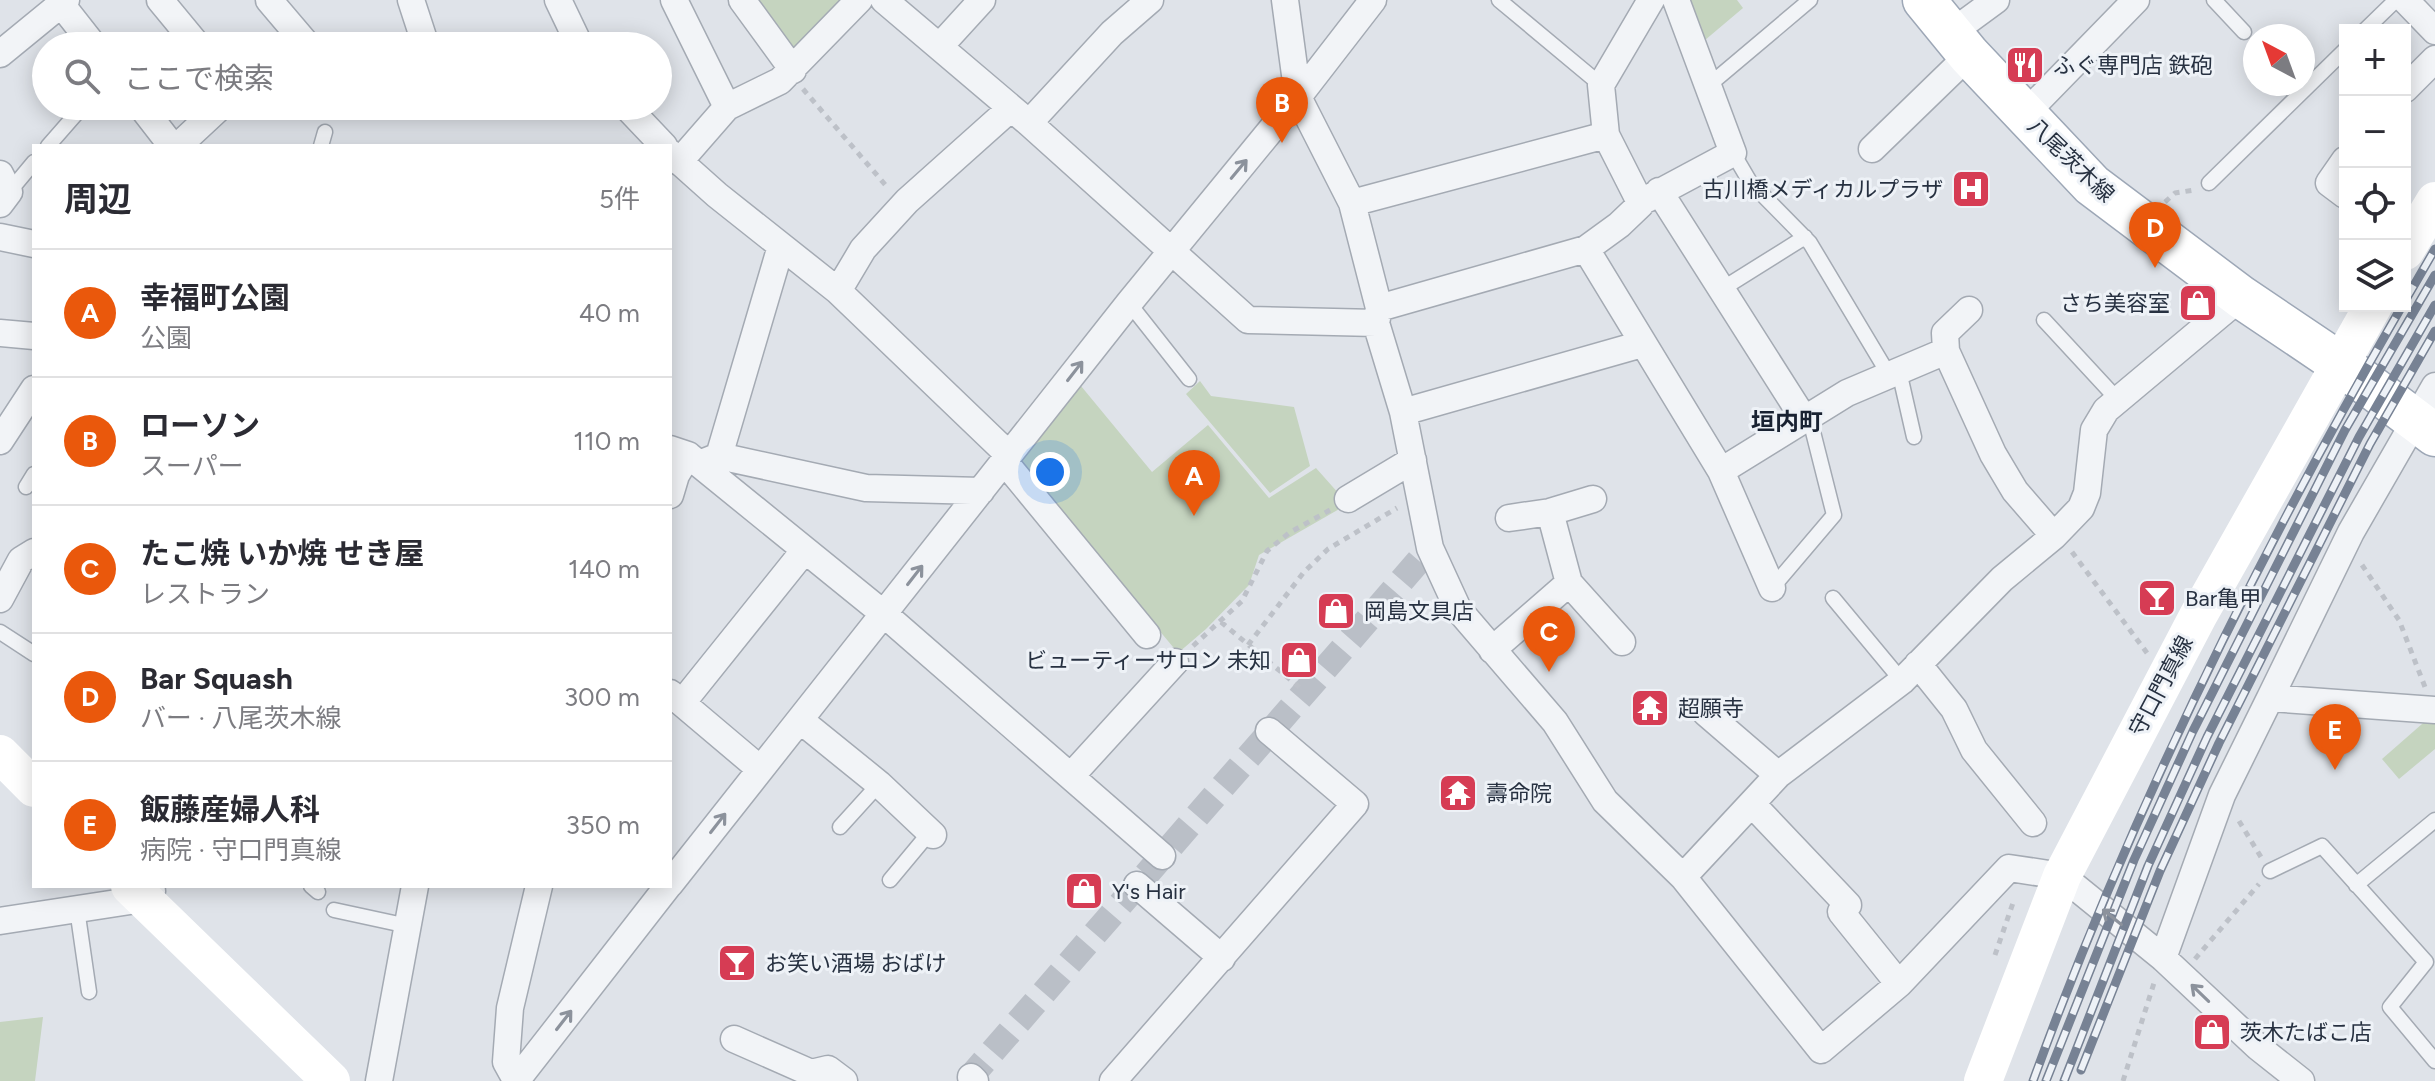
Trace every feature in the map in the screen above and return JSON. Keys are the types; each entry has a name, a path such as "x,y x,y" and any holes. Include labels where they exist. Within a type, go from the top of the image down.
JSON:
{"main road":[{"name":"八尾茨木線","path":"1924,0 2024,115 2092,185 2241,297 2339,363 2429,414"},
{"path":"2410,240 2435,201"},
{"name":"守口門真線","path":"1983,1081 2062,876 2166,678 2369,312"},
{"path":"0,754 32,786"},
{"path":"143,890 331,1081"}],"street":[{"path":"160,0 186,32"},
{"path":"269,0 290,32"},
{"path":"411,0 421,32"},
{"path":"558,0 573,32"},
{"path":"674,0 727,107"},
{"path":"742,0 791,72"},
{"path":"672,153 727,107 780,81 791,72 859,0"},
{"path":"884,0 940,46 1248,320 1377,315 1586,249 1650,197 1733,153 1676,0"},
{"path":"940,46 982,0"},
{"path":"838,291 863,249 903,205 1019,116 1150,0"},
{"path":"1285,0 1298,97 1352,203 1403,412 1430,548 1458,609 1555,722 1605,801 1683,877 1821,1050 1899,984 2009,868 2062,876 2172,966 2258,1047 2301,1081"},
{"path":"672,881 1373,0"},
{"path":"1872,149 1996,0"},
{"path":"2024,115 2136,0"},
{"path":"2405,0 2435,31"},
{"path":"0,54 64,2 84,32"},
{"path":"1643,3 1601,85 1606,135 1722,289 1806,418"},
{"path":"2411,83 2435,59"},
{"path":"152,120 170,144"},
{"path":"180,144 206,120"},
{"path":"639,120 662,144"},
{"path":"1352,203 1606,135"},
{"path":"672,155 838,291 1006,458 1147,635"},
{"path":"2339,169 2329,183 2339,190"},
{"path":"0,237 32,244"},
{"path":"672,488 676,475 694,456 781,246"},
{"path":"1586,249 1721,471 1772,588"},
{"path":"1683,877 1778,775 1910,673 2002,579 2081,508 2087,493 2094,430 2106,410 2241,297"},
{"path":"1969,310 1945,333 1946,351 1993,454 2015,491 2055,534"},
{"path":"0,333 32,336"},
{"path":"1403,412 1642,344"},
{"path":"1721,471 1847,393 1946,351"},
{"path":"0,441 32,392"},
{"path":"2172,966 2222,795 2346,541 2429,414"},
{"path":"694,456 866,488 981,491"},
{"path":"694,456 804,551 884,614 1162,856"},
{"path":"1348,499 1413,460"},
{"path":"1509,518 1550,512 1593,499"},
{"path":"1550,512 1569,583 1622,642"},
{"path":"760,769 676,698 804,551"},
{"path":"0,599 21,560 32,553"},
{"path":"1492,650 1569,583"},
{"path":"1071,776 1175,662"},
{"path":"1910,673 1954,709 1974,750 2033,823"},
{"path":"2270,698 2434,710"},
{"path":"1706,713 1778,775"},
{"path":"800,720 879,784 932,833"},
{"path":"1113,1081 1355,804 1269,731"},
{"path":"1753,805 1848,905 1841,912 1899,984"},
{"path":"1137,885 1222,958"},
{"path":"379,1081 415,888"},
{"path":"539,888 510,1008 506,1062 516,1081 667,888"},
{"path":"0,921 77,909 143,890"},
{"path":"734,1039 811,1073 828,1069 844,1081"}],"lane":[{"path":"1499,0 1601,85"},
{"path":"1708,86 1810,0"},
{"path":"2214,0 2243,31"},
{"path":"2371,24 2396,0"},
{"path":"2209,183 2339,56"},
{"path":"50,144 71,120"},
{"path":"1733,153 1750,182 1805,237 1894,373 1914,437"},
{"path":"3,190 32,164"},
{"path":"1722,289 1805,237"},
{"path":"1129,303 1189,379"},
{"path":"2044,320 2118,400"},
{"path":"1772,588 1834,515 1806,418"},
{"path":"1833,598 1910,673"},
{"path":"0,632 32,653"},
{"path":"840,827 879,784"},
{"path":"2356,885 2435,820"},
{"path":"890,880 932,833"},
{"path":"2270,871 2322,846 2426,962 2390,1007 2435,1061"},
{"path":"77,909 89,992"},
{"path":"334,910 408,926"}],"path":[{"path":"791,72 903,205"},
{"path":"2142,224 2175,193 2190,192 2209,183"},
{"path":"1248,645 1304,572 1328,549 1419,496"},
{"path":"1175,662 1242,601 1267,551 1289,533 1348,499"},
{"path":"2055,534 2166,678"},
{"path":"2346,541 2399,620 2434,710"},
{"path":"1221,622 1304,691"},
{"path":"2123,1081 2172,966 2270,871 2222,795"}],"green space":[{"path":"753,0 848,0 803,50 790,48"},
{"path":"1681,0 1737,0 1743,8 1698,46"},
{"path":"1200,381 1211,396 1294,407 1310,466 1270,493 1186,394"},
{"path":"1081,386 1152,472 1208,425 1269,498 1316,468 1348,504 1259,555 1249,585 1178,653 1019,462"},
{"path":"2430,717 2435,718 2435,749 2399,779 2382,759"},
{"path":"43,1017 35,1081 0,1081 0,1022"}],"tunnel":[{"path":"967,1081 1430,548"}],"railway":[{"path":"2411,291 2435,249"},
{"path":"2046,1081 2134,860 2193,731 2345,430 2435,275"},
{"path":"2064,1081 2148,866 2207,737 2359,437 2435,305"},
{"path":"2033,1081 2112,881 2201,686 2298,494 2399,312"},
{"path":"2081,1070 2160,871 2219,743 2370,444 2435,331"}],"place":[{"name":"ふぐ専門店 鉄砲","path":"2025,65"},
{"name":"ローソン","path":"1282,143"},
{"name":"古川橋メディカルプラザ","path":"1971,189"},
{"name":"Bar Squash","path":"2155,268"},
{"name":"さち美容室","path":"2198,303"},
{"name":"幸福町公園","path":"1194,516"},
{"name":"Bar亀甲","path":"2157,598"},
{"name":"岡島文具店","path":"1336,611"},
{"name":"ビューティーサロン 未知","path":"1299,660"},
{"name":"たこ焼 いか焼 せき屋","path":"1549,672"},
{"name":"超願寺","path":"1650,708"},
{"name":"飯藤産婦人科","path":"2335,770"},
{"name":"壽命院","path":"1458,793"},
{"name":"Y's Hair","path":"1084,891"},
{"name":"お笑い酒場 おばけ","path":"737,963"},
{"name":"茨木たばこ店","path":"2212,1032"}],"district":[{"name":"垣内町","path":"1787,421"}]}
